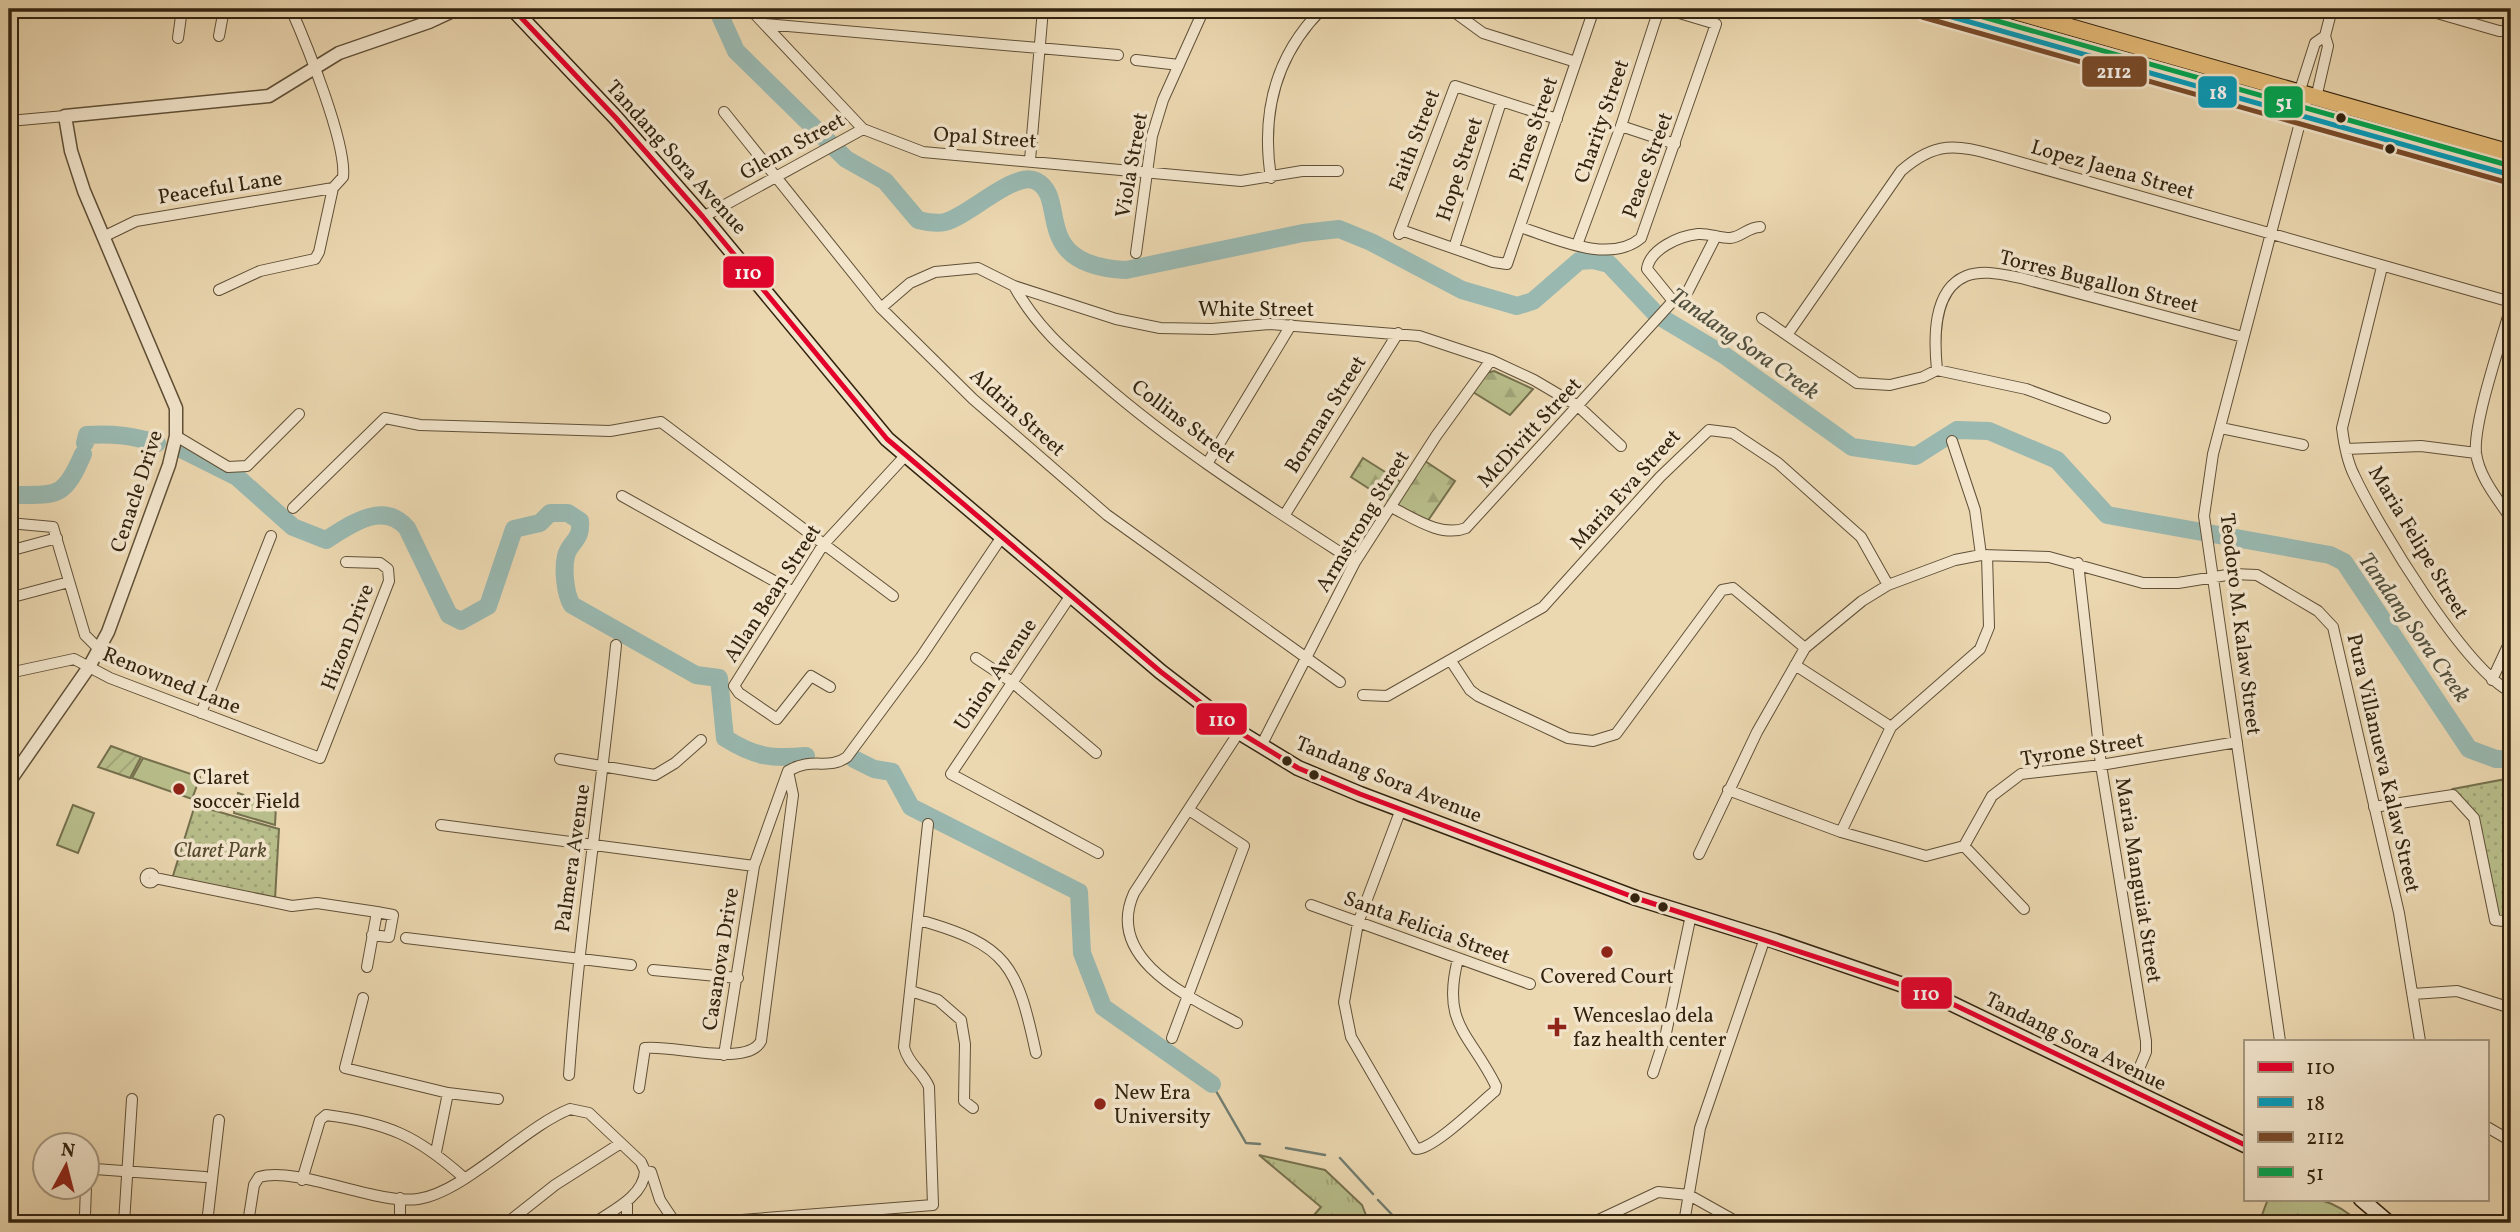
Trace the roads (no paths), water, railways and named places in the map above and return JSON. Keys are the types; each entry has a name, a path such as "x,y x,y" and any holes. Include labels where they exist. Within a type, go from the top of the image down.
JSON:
{"main road":[{"name":"Tandang Sora Avenue","path":"513,9 616,118 703,217 767,291 862,411 905,456 1201,705 1239,733 1318,777 1619,892 1938,997 2244,1145"},
{"path":"1924,9 2511,175"},
{"path":"2007,9 2511,153"},
{"path":"2077,52 2083,31"},
{"path":"2362,1200 2389,1223"}],"street":[{"path":"178,38 182,9"},
{"path":"219,36 224,9"},
{"path":"219,290 260,271 315,259 333,188 343,177 342,160 315,65 290,9"},
{"path":"9,121 254,99 282,90 315,65 339,53 429,22 457,9"},
{"name":"Opal Street","path":"750,9 834,101 863,128 923,152 1106,166 1241,181 1302,171 1338,171"},
{"path":"1030,160 1043,9"},
{"name":"Viola Street","path":"1136,253 1152,136 1204,9"},
{"path":"1271,178 1267,123 1271,95 1293,44 1322,9"},
{"path":"1450,9 1483,33 1576,62"},
{"name":"Pines Street","path":"1508,262 1594,9"},
{"name":"Charity Street","path":"1577,245 1621,126 1659,9"},
{"name":"Peace Street","path":"1520,227 1577,245 1618,250 1641,239 1716,24 1666,9"},
{"name":"Teodoro M. Kalaw Street","path":"2307,96 2328,46 2325,36 2332,9"},
{"path":"2423,9 2443,11 2498,31 2511,31"},
{"path":"765,24 1118,55"},
{"name":"Teodoro M. Kalaw Street","path":"2280,1040 2205,526 2213,454 2307,96 2315,43 2325,36"},
{"path":"1136,60 1179,65"},
{"name":"Faith Street","path":"1508,262 1502,265 1399,233 1455,86 1557,119"},
{"name":"Hope Street","path":"1454,248 1501,102"},
{"name":"Aldrin Street","path":"724,112 881,308 973,399 1067,483 1306,660 1340,682"},
{"name":"Cenacle Drive","path":"9,782 99,649 169,465 176,436 176,408 103,237 71,152 65,116"},
{"path":"1621,126 1675,144"},
{"name":"Glenn Street","path":"703,217 863,128"},
{"name":"Lopez Jaena Street","path":"1787,335 1901,171 1921,153 1947,147 1986,152 2511,304"},
{"name":"Peaceful Lane","path":"103,237 136,221 333,188"},
{"path":"1673,301 1648,272 1649,262 1672,242 1698,234 1733,237 1750,228 1760,227"},
{"name":"McDivitt Street","path":"1391,507 1439,528 1459,531 1466,528 1673,301 1688,291 1716,236"},
{"name":"Maria Felipe Street","path":"2382,267 2342,428 2346,449 2354,474 2397,548 2460,644 2492,680 2511,692"},
{"name":"White Street","path":"881,308 910,283 934,272 978,268 1014,286 1116,318 1160,328 1291,325 1419,336 1491,360 1578,406 1621,446"},
{"name":"Torres Bugallon Street","path":"1937,370 1934,344 1937,319 1949,290 1966,276 1987,272 2021,278 2243,337"},
{"name":"Collins Street","path":"1014,286 1029,314 1055,342 1115,394 1207,464 1354,562"},
{"path":"2511,304 2486,399 2476,453 2484,477 2511,519"},
{"path":"1762,318 1857,383 1891,385 1923,377 1937,370 2026,389 2105,418"},
{"path":"1207,464 1291,325"},
{"name":"Borman Street","path":"1284,516 1398,333"},
{"name":"Armstrong Street","path":"1261,746 1354,562 1491,360"},
{"path":"176,436 228,467 238,468 247,466 299,414"},
{"path":"293,508 381,419 421,425 610,431 665,423 893,596"},
{"path":"2221,428 2303,445"},
{"name":"Maria Eva Street","path":"1363,695 1387,696 1543,607 1660,477 1709,430 1732,432 1778,463 1861,537 1888,585"},
{"path":"1841,832 1891,727 1980,649 1989,626 1984,555 1975,510 1952,441"},
{"path":"2346,449 2421,446 2476,453"},
{"name":"Allan Bean Street","path":"830,687 811,676 777,719 739,693 734,686 823,545 905,456"},
{"path":"622,496 792,591"},
{"path":"9,523 51,524 85,635 99,649"},
{"path":"201,713 271,536"},
{"path":"9,551 57,538"},
{"path":"788,771 808,762 830,765 847,757 921,657 1001,538"},
{"name":"Pura Villanueva Kalaw Street","path":"1699,854 1728,790 1805,648 1862,601 1888,585 1955,560 1984,555 2049,557 2143,583 2212,579 2233,574 2257,575 2318,611 2333,628 2399,913 2420,1040"},
{"name":"Hizon Drive","path":"320,758 389,581 388,569 380,563 346,562"},
{"name":"Maria Manguiat Street","path":"2078,563 2101,765 2146,1041 2146,1052 2136,1076"},
{"path":"9,598 69,582"},
{"path":"1451,661 1470,690 1478,696 1568,738 1593,741 1616,734 1722,590 1733,589 1805,648"},
{"name":"Union Avenue","path":"1071,595 951,774 1098,853"},
{"path":"2492,680 2511,639"},
{"name":"Palmera Avenue","path":"569,1076 578,959 604,765 616,645"},
{"name":"Renowned Lane","path":"9,673 67,658 320,758"},
{"path":"976,658 1012,682 1096,753"},
{"path":"1795,665 1891,727"},
{"path":"1237,1023 1188,997 1152,970 1132,944 1127,909 1135,892 1239,733"},
{"path":"560,759 655,775 675,763 701,740"},
{"name":"Tyrone Street","path":"1964,846 1992,796 2021,774 2101,765 2237,742"},
{"name":"Casanova Drive","path":"788,771 793,795 761,1041 753,1048 724,1055 754,866 788,771"},
{"path":"1728,790 1841,832 1926,856 1964,846 2024,909"},
{"path":"2374,807 2453,795 2474,818 2495,920 2511,922"},
{"path":"1401,809 1358,923 1344,1002 1351,1037 1414,1148 1424,1149 1495,1091 1496,1086 1457,1021 1453,1008 1451,985 1458,958"},
{"path":"1172,1038 1244,846 1189,810"},
{"path":"704,1223 807,1219 863,1210 933,1205 929,1087 925,1077 906,1056 904,1047 928,824"},
{"path":"441,825 754,866"},
{"path":"155,878 292,906 317,903 393,915 389,937 372,935"},
{"name":"Santa Felicia Street","path":"1311,905 1530,984"},
{"path":"367,967 377,912"},
{"path":"1653,1073 1666,1033 1691,915"},
{"path":"919,920 957,931 990,947 1015,978 1027,1011 1036,1053"},
{"path":"406,938 631,965"},
{"path":"1684,1223 1700,1128 1765,938"},
{"path":"653,970 738,978"},
{"path":"911,991 937,1000 961,1020 965,1044 964,1101 974,1108"},
{"path":"2413,994 2457,991 2511,1008"},
{"path":"363,998 345,1068 448,1093 498,1099"},
{"path":"639,1088 645,1048 724,1055"},
{"path":"436,1152 448,1093"},
{"path":"124,1223 132,1099"},
{"path":"248,1223 254,1185 259,1177 302,1180 400,1198 424,1198 464,1177 570,1109 589,1113 641,1162 645,1171 641,1183 626,1202 594,1223"},
{"path":"302,1180 320,1120 326,1115 405,1133 436,1152 464,1177"},
{"path":"207,1223 219,1120"},
{"path":"2488,1128 2511,1141"},
{"path":"507,1223 555,1185 621,1143"},
{"path":"102,1169 205,1177"},
{"path":"645,1171 650,1172 665,1210 679,1223"},
{"path":"1592,1223 1654,1193 1689,1195 1739,1223"},
{"path":"400,1198 400,1223"},
{"path":"86,1200 85,1215 89,1223"},
{"path":"626,1202 627,1223"},
{"path":"862,1223 863,1210"}],"waterway":[{"name":"Tandang Sora Creek","path":"717,9 736,51 846,159 885,181 918,220 945,222 1004,188 1027,179 1036,181 1046,190 1063,244 1075,256 1095,265 1126,270 1303,233 1339,229 1371,242 1462,290 1517,306 1533,301 1579,261 1593,260 1609,264 1657,315 1724,355 1852,447 1916,456 1957,430 1989,431 2057,460 2107,515 2330,555 2344,562 2469,749 2496,759 2511,759"},
{"path":"85,443 87,435 106,434 157,443"},
{"path":"179,448 237,477 293,527 326,540 366,518 388,516 398,520 407,528 449,615 461,621 488,606 514,529 540,523 550,513 568,513 580,521 578,537 568,551 565,561 566,588 572,605 696,675 719,678 725,738 755,753 783,757 806,756"},
{"path":"9,495 56,492 70,480 83,454"},
{"path":"854,759 874,769 892,772 911,807 1079,892 1082,953 1103,1007 1212,1084"},
{"path":"1212,1084 1246,1143 1260,1144"},
{"path":"1286,1148 1325,1155"},
{"path":"1340,1158 1373,1194"},
{"path":"1378,1200 1400,1223"}],"place":[{"name":"Claret soccer Field","path":"179,789"},
{"name":"Covered Court","path":"1607,952"},
{"name":"Wenceslao dela faz health center","path":"1557,1027"},
{"name":"New Era University","path":"1100,1104"}],"park label":[{"name":"Claret Park","path":"220,850"}]}
